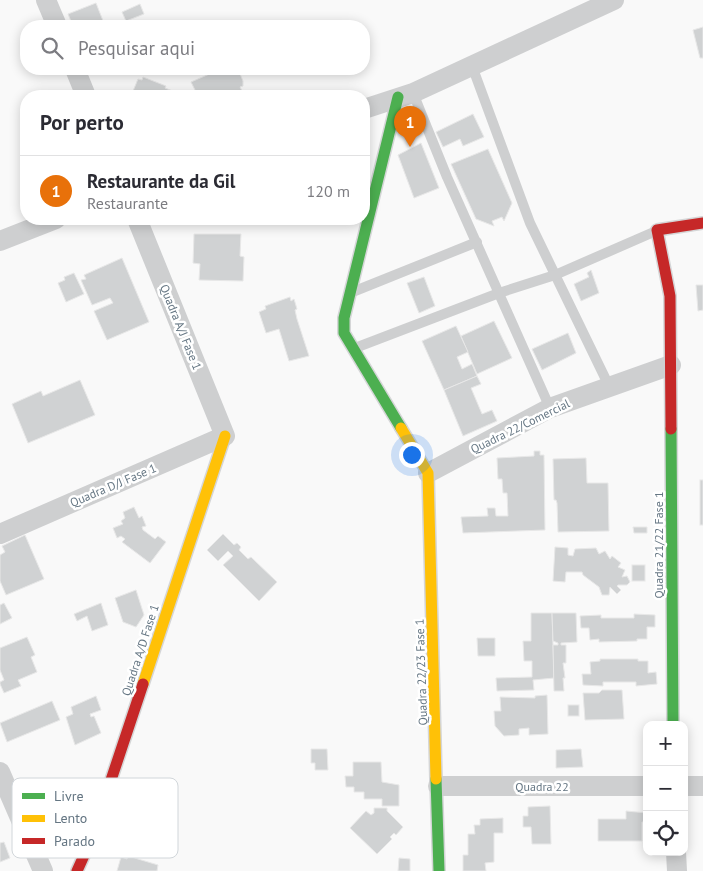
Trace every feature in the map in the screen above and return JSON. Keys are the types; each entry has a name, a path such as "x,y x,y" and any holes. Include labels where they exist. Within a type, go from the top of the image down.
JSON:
{"street":[{"path":"46,0 54,20"},
{"path":"370,107 405,95 472,66 614,0"},
{"path":"77,75 84,90"},
{"path":"370,221 405,95"},
{"path":"657,230 703,224"},
{"path":"0,241 41,225"},
{"name":"Quadra A/J Fase 1","path":"139,225 225,436"},
{"path":"369,225 344,318 344,333 352,350 428,473"},
{"name":"Quadra 21/22 Fase 1","path":"657,230 670,296 673,721"},
{"name":"Quadra 22/Comercial","path":"428,473 550,408 670,365"},
{"name":"Quadra D/J Fase 1","path":"0,534 225,436"},
{"name":"Quadra A/D Fase 1","path":"112,778 225,436"},
{"name":"Quadra 22/23 Fase 1","path":"428,473 439,871"},
{"path":"0,772 12,800"},
{"name":"Quadra 22","path":"438,786 643,786"},
{"path":"688,786 703,786"},
{"path":"676,856 677,871"},
{"path":"37,858 43,871"},
{"name":"Quadra A/D Fase 1","path":"77,871 83,858"}],"lane":[{"path":"472,66 530,224 609,386"},
{"path":"405,95 447,176 550,408"},
{"path":"352,350 499,293 555,275 657,230"},
{"path":"350,293 477,242"}],"building":[{"path":"96,3 103,20 70,20 68,14"},
{"path":"140,4 144,14 126,20 122,12"},
{"path":"703,27 703,58 700,58 693,30"},
{"path":"207,75 240,75 243,86 240,87 242,90 195,90 191,82"},
{"path":"143,77 166,86 165,88 170,90 133,90 138,79 142,80"},
{"path":"473,114 484,137 463,146 460,139 443,147 436,132"},
{"path":"421,143 439,188 414,198 398,155"},
{"path":"488,149 512,203 504,221 502,217 492,221 494,226 476,219 451,164"},
{"path":"194,234 241,234 240,256 244,257 243,281 199,280 200,264 193,263"},
{"path":"122,258 149,322 107,340 94,311 113,303 110,298 92,305 81,280 86,279 84,275"},
{"path":"591,270 599,293 581,301 574,284 589,277 587,273"},
{"path":"74,273 84,294 66,302 58,283 65,280 64,277"},
{"path":"424,277 435,306 419,313 407,283"},
{"path":"696,285 703,285 703,310 698,311"},
{"path":"290,297 291,301 294,299 297,319 309,356 289,361 279,329 266,333 259,312 266,309 265,306"},
{"path":"494,321 512,358 477,374 461,336"},
{"path":"456,326 468,352 457,357 462,369 472,364 477,376 444,390 422,341"},
{"path":"568,333 576,353 542,370 532,349"},
{"path":"477,376 481,384 471,388 482,414 492,410 497,421 463,436 444,390"},
{"path":"80,380 95,415 28,443 12,404 41,391 43,396"},
{"path":"534,451 540,451 540,455 544,455 545,530 463,533 461,517 488,516 487,508 495,508 496,516 508,516 507,493 503,493 502,479 498,479 497,458 534,456"},
{"path":"586,458 587,483 608,483 609,531 558,532 557,503 554,500 553,459"},
{"path":"700,480 703,480 703,525 700,525"},
{"path":"134,507 139,518 142,516 146,526 142,527 143,530 155,539 158,536 166,542 150,563 122,542 125,539 121,536 117,538 113,528 123,524 121,521 125,518 123,512"},
{"path":"633,527 647,527 647,533 634,533"},
{"path":"223,534 234,545 237,543 241,547 239,550 248,559 251,557 277,582 259,601 223,565 233,556 228,551 218,561 207,550"},
{"path":"25,535 44,579 6,595 0,581 0,555 5,552 2,546"},
{"path":"555,547 568,548 568,555 573,556 575,549 596,548 599,554 605,551 610,559 612,556 621,563 618,567 625,570 622,577 627,576 630,582 627,585 618,585 621,590 617,594 610,587 609,595 602,595 599,587 583,575 582,572 566,572 565,582 553,581"},
{"path":"632,565 645,565 645,581 632,581"},
{"path":"136,590 144,615 136,627 123,622 115,598"},
{"path":"4,603 12,618 0,624 0,605"},
{"path":"101,603 108,625 92,631 87,616 77,621 74,614"},
{"path":"531,613 552,613 554,678 533,680 534,690 497,691 496,678 532,677 532,661 524,661 523,641 531,641"},
{"path":"552,613 576,613 577,642 561,643 561,645 566,645 566,663 563,663 564,691 554,691 553,645 558,645 558,643 553,641"},
{"path":"634,614 655,615 655,627 647,627 647,639 599,642 599,639 590,640 589,628 581,628 580,616 601,615 601,618 634,618"},
{"path":"27,637 35,655 31,657 37,672 18,680 21,686 4,693 0,684 4,680 0,670 0,648"},
{"path":"477,638 495,638 495,656 478,656"},
{"path":"600,659 638,659 638,661 648,661 648,673 656,672 657,684 636,686 636,682 603,682 603,686 583,685 582,674 591,674 590,662 600,661"},
{"path":"602,690 622,690 624,719 585,720 583,693 599,693"},
{"path":"547,695 548,734 529,735 529,728 519,729 519,735 504,736 495,726 494,711 501,711 500,697 535,698 535,696"},
{"path":"96,696 101,710 90,714 91,717 94,716 101,733 75,745 66,717 73,714 71,707"},
{"path":"52,701 60,720 7,742 0,723"},
{"path":"568,705 579,705 579,716 568,716"},
{"path":"311,749 327,749 328,770 315,770 315,763 311,763"},
{"path":"581,749 583,767 556,768 556,750"},
{"path":"353,762 381,762 382,782 399,785 399,806 382,806 382,799 364,799 364,792 354,792 354,787 346,787 345,776 353,776"},
{"path":"550,806 551,844 532,844 531,827 523,827 523,816 528,816 528,807"},
{"path":"374,808 387,808 387,811 403,827 396,835 394,833 390,837 392,839 377,854 350,828 366,811 371,815 374,813"},
{"path":"626,811 643,813 642,841 598,841 598,819 626,819"},
{"path":"503,818 503,833 494,833 494,862 485,863 486,871 463,871 463,855 468,855 468,834 475,834 474,825 480,825 480,819"},
{"path":"4,842 10,858 0,862 0,843"},
{"path":"121,858 135,858 158,865 157,871 117,871"},
{"path":"399,858 410,859 410,871 398,871"}],"traffic: fast":[{"path":"370,212 398,97"},
{"path":"367,225 344,318 344,333 401,428"},
{"path":"671,429 673,721"},
{"path":"436,779 439,871"}],"traffic: slow":[{"path":"401,428 428,473 436,779"},
{"path":"143,684 225,436"}],"traffic: jam":[{"path":"671,429 670,296 657,230 703,223"},
{"path":"112,778 143,684"},
{"path":"77,871 83,858"}],"place":[{"name":"Restaurante da Gil","path":"410,147"}]}
